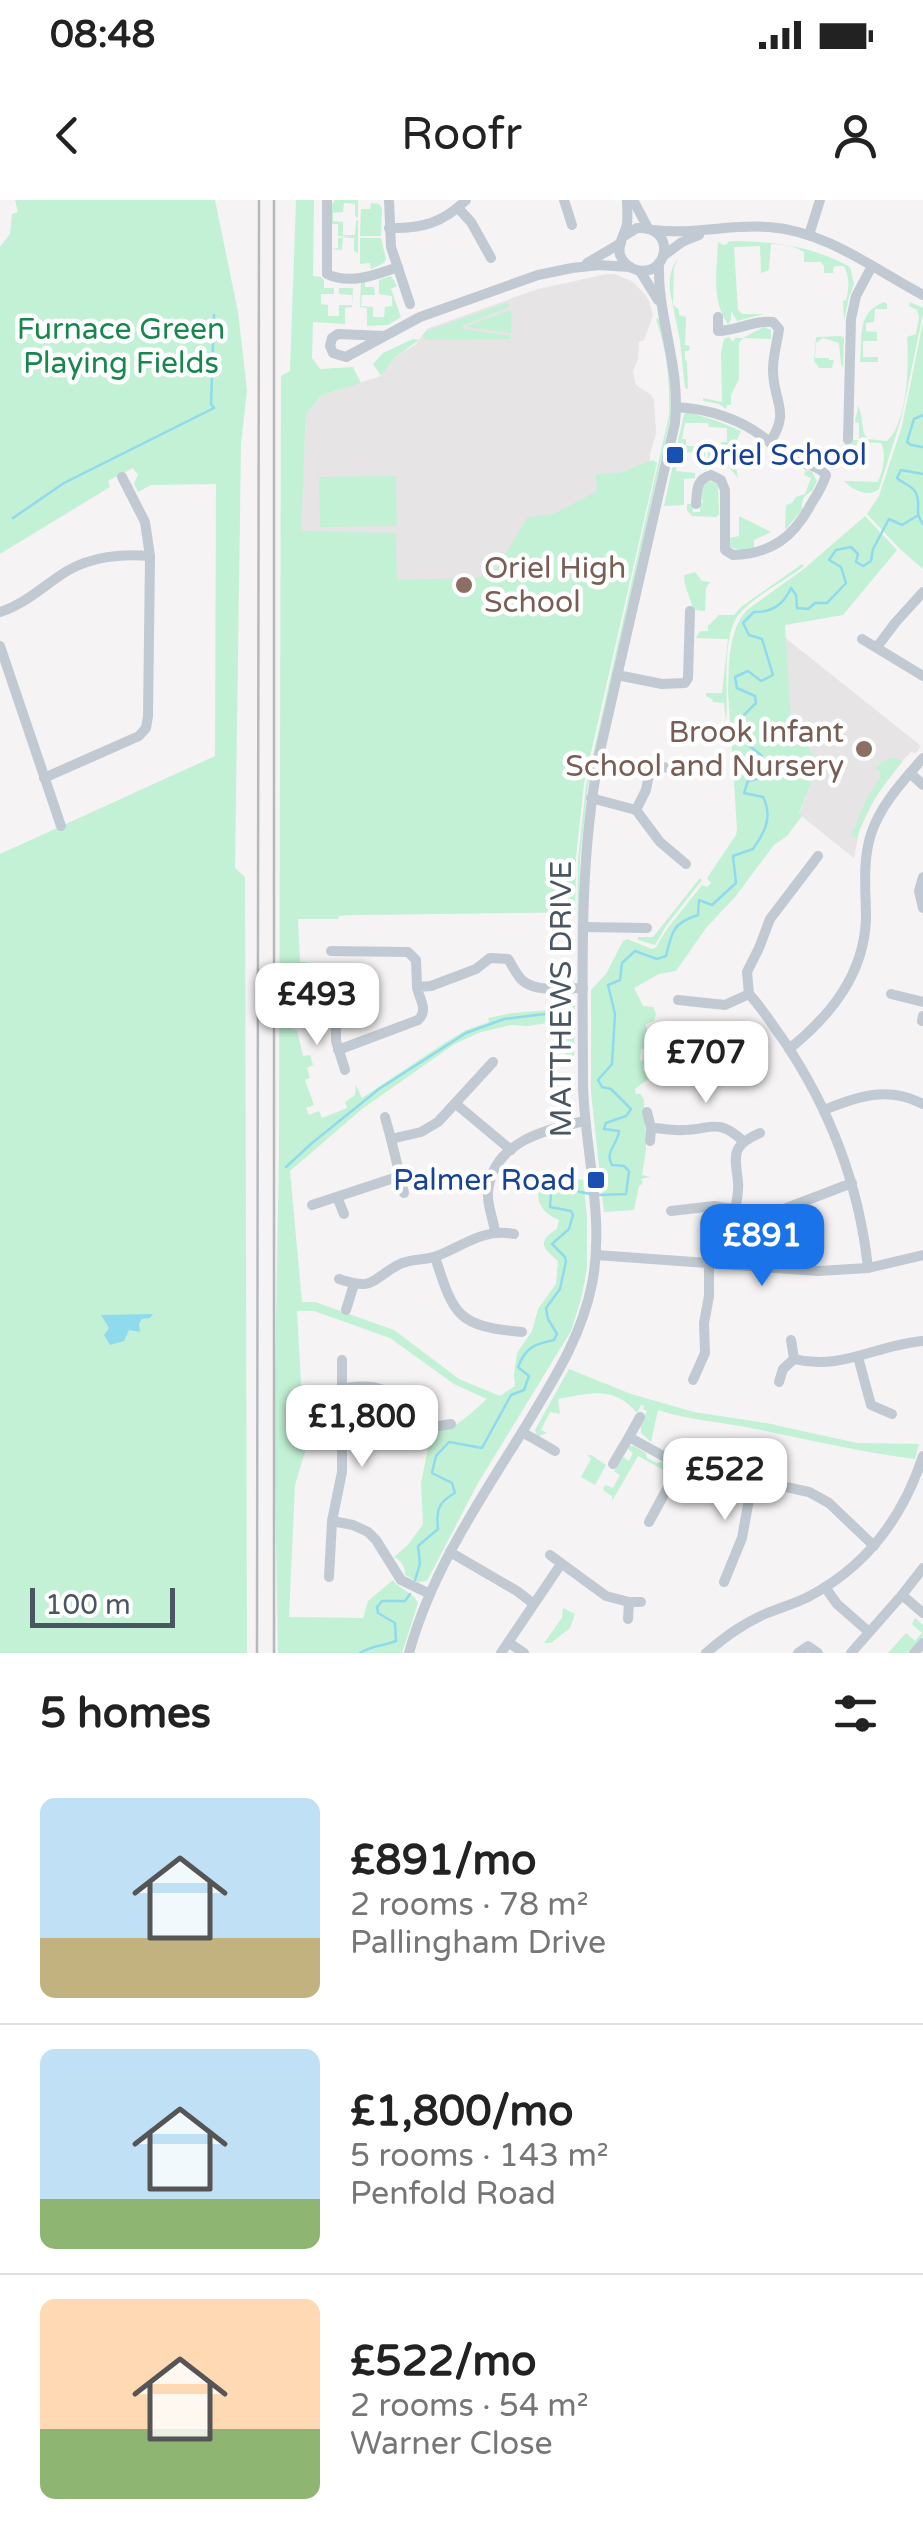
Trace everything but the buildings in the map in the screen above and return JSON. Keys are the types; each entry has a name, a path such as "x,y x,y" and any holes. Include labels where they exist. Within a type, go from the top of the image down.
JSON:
{"street":[{"path":"327,200 327,274 334,278 356,278 398,266"},
{"path":"389,200 390,247 410,304"},
{"path":"630,200 663,241 661,260"},
{"path":"630,200 621,258 635,269"},
{"path":"809,235 820,200"},
{"path":"389,228 428,226 462,204 491,258"},
{"path":"572,225 565,205 580,204"},
{"path":"572,268 598,258 636,228 673,233 770,226 838,247 923,296"},
{"path":"385,336 338,334 330,346 333,353 346,356 385,336 420,317 538,275 606,265 654,268 682,242 710,231"},
{"name":"MATTHEWS DRIVE","path":"408,1653 450,1552 562,1367 588,1302 596,1255 584,1121 585,851 591,798 673,430 675,372 662,309 661,260"},
{"path":"848,439 851,318 856,296 872,266"},
{"name":"MATTHEWS DRIVE","path":"635,269 662,309"},
{"path":"718,317 718,337 757,322 778,326 773,381 782,418 770,442"},
{"path":"676,406 727,417 770,442 787,458 819,468 826,475 803,520 784,541 757,553 730,555 724,547 722,480 702,478 696,504"},
{"path":"44,778 139,736 146,728 150,556 145,522 122,477"},
{"path":"0,612 21,604 88,561 111,556 150,556"},
{"path":"878,647 923,592"},
{"path":"617,675 662,684 685,683 690,612"},
{"path":"689,626 706,626"},
{"path":"862,639 923,676"},
{"path":"0,646 61,826"},
{"path":"789,1049 824,1018 853,974 865,931 864,873 869,842 882,810 923,758"},
{"path":"636,810 646,790 646,762 680,771"},
{"path":"910,773 923,785"},
{"path":"591,798 636,810 660,842 686,864"},
{"path":"672,853 682,841"},
{"path":"818,856 770,919 747,972 746,984 816,1091 837,1138 852,1183 868,1268"},
{"path":"809,868 820,878"},
{"path":"923,877 919,891 923,908"},
{"path":"632,914 632,928"},
{"path":"583,927 647,928"},
{"path":"331,951 411,953 416,960 424,1008 422,1018 338,1050"},
{"path":"344,951 344,964"},
{"path":"418,986 431,986 476,969 493,957 508,960 523,981 536,988 583,988"},
{"path":"678,1000 731,1004 749,994"},
{"path":"892,994 923,1002"},
{"path":"704,1020 707,1004"},
{"path":"336,1019 338,1050 345,1070"},
{"path":"392,1139 430,1127 493,1062"},
{"path":"824,1110 859,1096 879,1094 905,1096 923,1104"},
{"path":"456,1104 510,1150"},
{"path":"647,1112 650,1141"},
{"path":"385,1116 404,1193"},
{"path":"496,1233 488,1191 499,1164 510,1150 540,1131 584,1121"},
{"path":"650,1128 717,1126 742,1141"},
{"path":"735,1209 735,1159 742,1141 760,1134"},
{"path":"312,1205 400,1176"},
{"path":"672,1212 710,1206 776,1212 852,1183"},
{"path":"337,1197 344,1214"},
{"path":"684,1211 686,1226"},
{"path":"339,1279 354,1284 374,1282 394,1267 436,1257 470,1239 496,1233 514,1234"},
{"path":"596,1255 801,1271 868,1268 923,1255"},
{"path":"436,1257 446,1291 462,1316 478,1326 516,1335"},
{"path":"693,1380 704,1353 709,1264"},
{"path":"346,1310 354,1284"},
{"path":"791,1340 794,1359"},
{"path":"794,1359 830,1364 891,1346 923,1342"},
{"path":"858,1357 868,1409 892,1414"},
{"path":"779,1382 783,1369 794,1359"},
{"path":"314,1566 329,1572 332,1521 342,1472 342,1360"},
{"path":"700,1368 712,1375"},
{"path":"342,1388 382,1389 414,1408 432,1427"},
{"path":"613,1464 640,1417"},
{"path":"424,1439 432,1427 451,1424"},
{"path":"522,1432 551,1449 553,1434"},
{"path":"629,1438 658,1454 703,1461 815,1494 874,1546"},
{"path":"706,1653 744,1625 825,1587 855,1566 891,1524 923,1456"},
{"path":"649,1522 660,1514 677,1458"},
{"path":"724,1582 742,1538 756,1479"},
{"path":"909,1491 921,1497"},
{"path":"332,1521 352,1525 372,1536 402,1580 430,1594"},
{"path":"450,1552 534,1604"},
{"path":"550,1556 606,1596 634,1602 628,1619"},
{"path":"501,1653 561,1564"},
{"path":"851,1653 923,1568"},
{"path":"729,1570 742,1576"},
{"path":"825,1587 834,1601 869,1632"},
{"path":"902,1595 923,1612"},
{"path":"509,1642 524,1653"},
{"path":"914,1653 923,1643"},
{"path":"798,1653 808,1646 818,1653"}],"shaded area":[{"name":"Oriel High School","path":"607,274 632,281 649,301 653,315 644,340 639,342 633,372 636,385 654,400 656,434 650,454 648,500 584,783 575,912 296,916 300,543 306,415 322,395 381,376 394,358 416,344 427,329 538,289"},
{"name":"Brook Infant School and Nursery","path":"783,636 921,746 904,759 877,794 859,831 854,858 799,814 819,764 791,720"}],"green space":[{"name":"Furnace Green Playing Fields","path":"15,200 215,200 238,312 247,390 241,444 235,868 245,877 247,1653 0,1653 0,854 215,756 216,484 151,485 138,492 134,484 138,475 133,468 108,481 110,487 0,554 0,247 10,234 12,214 18,212"},
{"name":"Oriel High School","path":"296,200 314,200 313,276 324,280 324,288 334,288 334,294 321,294 321,304 328,305 328,316 339,316 339,305 352,305 352,295 339,294 339,288 353,288 352,307 345,308 345,324 313,322 312,358 320,369 353,367 361,383 322,395 306,415 301,531 396,533 397,580 479,578 498,567 528,517 554,514 597,491 596,474 619,473 653,460 657,463 584,783 575,912 298,919 300,962 307,962 305,983 297,983 292,1029 297,1030 303,1056 310,1055 313,1065 307,1068 310,1078 305,1080 314,1105 306,1108 309,1115 319,1111 322,1118 347,1108 345,1102 355,1095 356,1085 362,1098 466,1030 489,1022 488,1018 565,1009 565,996 573,1000 575,1008 574,1056 565,1056 566,1020 510,1025 478,1033 453,1045 362,1109 290,1171 302,1302 315,1302 394,1330 459,1379 500,1396 515,1386 517,1353 532,1331 538,1309 556,1284 558,1261 544,1241 557,1229 559,1220 545,1211 538,1199 539,1192 557,1178 583,1180 587,1269 571,1331 478,1483 427,1581 418,1582 405,1575 402,1564 394,1557 423,1524 421,1483 429,1443 439,1431 459,1423 487,1399 454,1384 390,1338 314,1311 297,1311 305,1452 295,1485 289,1617 363,1618 368,1601 393,1580 418,1603 402,1653 278,1653 274,1430 279,1156 281,376 290,371"},
{"path":"335,200 358,200 358,218 355,204 344,203 343,212 333,213 333,221 343,222 343,235 355,235 358,220 358,253 354,251 354,238 343,238 342,250 331,249 338,248 338,238 352,237 338,236 338,224 331,224"},
{"path":"371,203 382,208 381,236 360,236 361,209 370,209"},
{"path":"360,238 381,238 384,263 371,269 370,263 360,264"},
{"path":"736,241 784,245 771,244 769,270 761,273 760,246 734,247 738,310 742,314 764,314 737,321 731,311 728,324 717,295 718,242 723,245"},
{"path":"786,245 850,267 854,284 844,321 843,301 848,283 844,266 824,273 821,262 804,262 804,252"},
{"path":"678,259 674,268 673,305 679,315 686,317 685,345 690,346 685,351 688,389 670,291 671,274"},
{"path":"391,276 397,286 391,289 401,317 388,325 367,326 367,308 360,307 361,281 365,280 365,287 374,287 375,295 362,295 361,306 373,307 373,317 384,317 385,307 392,306 392,296 379,294 379,280"},
{"path":"508,302 509,307 462,326 511,339 427,340 422,336 425,332"},
{"path":"884,302 887,309 875,309 874,322 866,323 866,331 877,332 877,341 863,341 863,357 878,357 878,362 860,362 865,319 869,312"},
{"path":"910,302 923,308 923,314 901,419 879,489 861,492 844,481 878,482 884,462 883,448 881,443 859,442 847,448 842,440 859,440 859,423 855,422 858,406 867,439 887,441 894,432 906,392 907,337 916,334 919,317"},
{"path":"511,310 511,333 467,327 467,326"},
{"path":"659,318 669,366 671,416 588,786 580,860 577,973 578,860 586,786 669,415 667,367 656,319"},
{"path":"923,322 923,569 867,514 879,496 902,426"},
{"path":"764,327 771,330 771,339 743,338"},
{"path":"841,336 843,367 839,343 823,338 816,343 815,358 834,360 832,368 819,368 814,361 816,337"},
{"path":"729,337 733,342 743,338 739,343 739,379 731,405 726,409 703,401 722,402 724,339"},
{"path":"419,340 394,358 381,376 373,364 383,353"},
{"path":"688,412 741,431 733,448 738,478 728,466 708,460 708,450 722,450 721,442 727,442 727,428 685,423 682,439 686,439 686,446 705,446 705,460 699,462 695,452 678,453 676,471 695,473 695,478 684,479 684,505 664,506 684,414"},
{"path":"806,470 817,481 804,499 802,510 785,530 786,505 805,494 811,478 804,475"},
{"path":"396,476 397,526 320,527 319,477"},
{"path":"706,480 718,484 719,514 692,516 687,504 693,504 693,512 700,512 702,485"},
{"path":"739,516 771,532 754,540 754,549 730,547 729,538 739,536"},
{"path":"865,516 897,550 843,615 785,625 791,720 819,764 799,813 802,816 706,928 676,971 659,974 634,988 643,1006 653,1007 656,1014 654,1021 646,1024 649,1049 641,1049 640,1060 646,1061 643,1070 648,1079 635,1089 644,1100 646,1149 642,1175 650,1177 641,1179 634,1210 604,1212 591,1092 591,990 606,974 623,941 656,947 702,885 707,887 711,883 707,878 736,835 728,691 731,648 741,618"},
{"path":"802,564 747,606 734,623 728,651 726,721 724,703 713,702 706,693 722,693 728,639 696,638 697,635 708,631 719,615 734,615 741,607"},
{"path":"695,572 702,581 710,582 705,611 693,610 685,585 684,575"},
{"path":"894,758 903,761 876,797 857,838 851,836 879,779 876,768"},
{"path":"700,878 655,945 638,940 653,937"},
{"path":"339,971 353,971 353,999 344,1003 342,1013 332,1012 332,978 339,977"},
{"path":"569,1369 631,1394 694,1412 857,1443 919,1444 915,1459 658,1410 651,1442 641,1433 647,1411 644,1406 637,1413 619,1398 601,1393 558,1399 560,1414 550,1412 541,1430 547,1433 539,1436 535,1430"},
{"path":"629,1446 657,1463 670,1462 669,1473 638,1456 612,1501 612,1496 603,1490 605,1485 613,1488 620,1475 614,1471 623,1457 629,1461 633,1453"},
{"path":"587,1455 606,1465 595,1485 581,1477 591,1459"},
{"path":"563,1608 575,1614 570,1628 551,1643 544,1643 562,1618"},
{"path":"915,1618 923,1625 923,1637 907,1653 888,1653 906,1633 915,1641 922,1633 912,1624"}],"water":[{"path":"153,1314 142,1319 140,1332 129,1330 124,1341 110,1345 104,1335 109,1328 101,1315"}],"waterway":[{"path":"13,518 64,483 214,408 214,315"},
{"path":"923,415 914,419 907,442 923,447"},
{"path":"923,474 901,470 897,478 916,493 923,524"},
{"path":"598,1195 626,1194 629,1171 624,1166 612,1165 610,1160 619,1131 604,1129 606,1123 626,1116 631,1109 598,1080 612,1064 615,1014 608,985 620,980 622,963 635,951 657,959 666,956 675,929 698,915 699,900 712,905 736,883 733,856 753,849 766,824 763,797 744,793 748,781 761,778 767,768 761,755 737,736 741,718 756,703 755,696 737,688 735,677 748,671 761,681 773,675 762,639 749,635 743,623 754,612 777,606 791,588 797,608 827,603 846,583 841,567 829,560 836,550 851,547 858,554 856,562 863,566 871,561 889,519 902,525 917,516"},
{"path":"286,1167 379,1089 466,1033 504,1019 561,1012"},
{"path":"415,1580 420,1564 418,1546 438,1529 439,1508 455,1493 452,1483 432,1473 436,1456 449,1442 482,1448 511,1395 524,1390 529,1376 518,1367 524,1355 536,1345 554,1340 557,1334 546,1308 560,1289 566,1261 552,1244 569,1229 573,1215 571,1211 550,1207 551,1194 562,1188 590,1194"},
{"path":"360,1653 396,1641 395,1623 378,1613 377,1607 382,1601 405,1601 410,1594"}],"railway":[{"path":"257,1653 259,200"},
{"path":"274,200 274,1653"}],"place":[{"name":"Oriel School","path":"675,455"},
{"name":"Oriel High School","path":"464,585"},
{"name":"Brook Infant School and Nursery","path":"864,749"},
{"name":"Palmer Road","path":"596,1180"}]}
